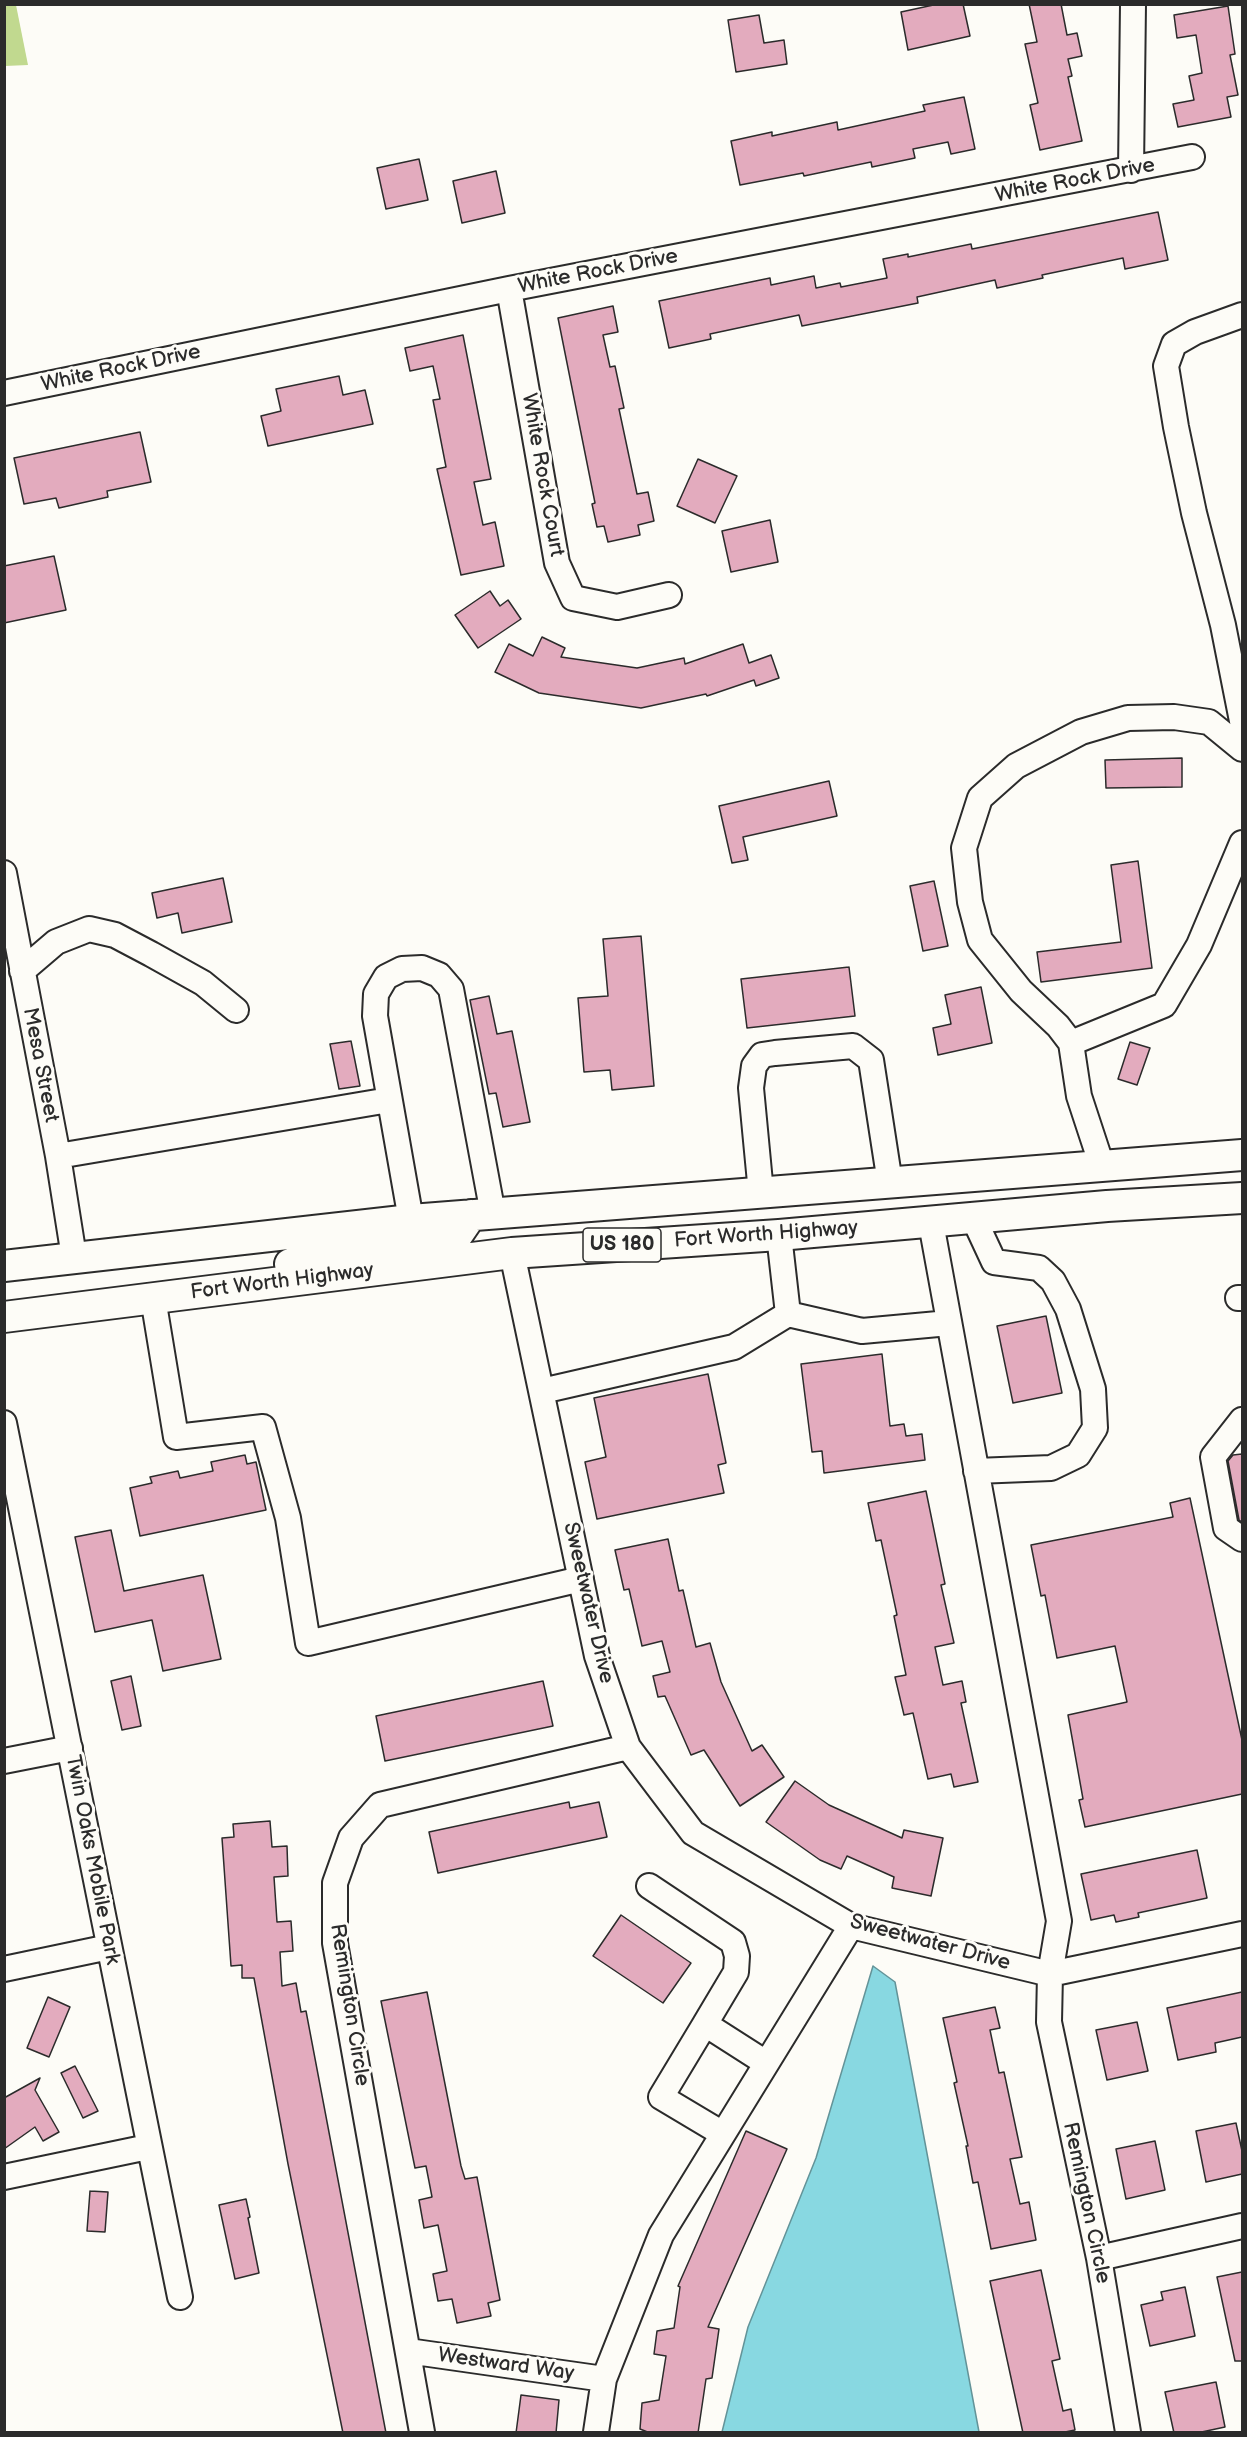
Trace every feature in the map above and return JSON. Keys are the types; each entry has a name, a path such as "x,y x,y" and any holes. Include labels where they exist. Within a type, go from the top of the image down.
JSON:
{"main road":[{"name":"Fort Worth Highway","path":"4,1266 411,1220 1242,1155"},
{"path":"1102,1166 1107,1206"},
{"path":"512,1253 516,1242 524,1234 534,1229 694,1212 701,1210 715,1196"},
{"name":"Fort Worth Highway","path":"4,1317 512,1253 931,1223 1107,1206 1242,1198"},
{"path":"251,1286 270,1269 348,1250 442,1242 458,1234 482,1215"}],"street":[{"path":"1131,170 1133,4"},
{"name":"White Rock Drive","path":"4,393 509,289 1192,157"},
{"name":"White Rock Court","path":"509,289 557,563 573,598 617,607 669,595"},
{"path":"1242,315 1195,332 1174,344 1167,366 1188,480 1223,625 1242,721"},
{"path":"1102,1166 1079,1096 1071,1043 1058,1026 1021,991 980,940 970,902 964,849 980,798 1016,766 1081,732 1128,718 1174,717 1209,722 1242,749"},
{"path":"1071,1043 1164,1005 1199,945 1242,843"},
{"name":"Mesa Street","path":"4,873 58,1156 74,1257"},
{"path":"22,971 56,942 89,929 115,935 151,954 203,983 236,1010"},
{"path":"411,1220 375,1016 376,994 387,977 402,969 422,968 439,975 451,989 482,1215"},
{"path":"761,1193 750,1088 754,1066 762,1055 853,1046 871,1060 890,1183"},
{"path":"58,1156 389,1100"},
{"path":"974,1219 994,1262 1039,1268 1053,1281 1068,1309 1093,1389 1095,1428 1078,1455 1051,1468 976,1471"},
{"path":"931,1223 1059,1921 1050,1974"},
{"path":"779,1235 789,1314"},
{"name":"Sweetwater Drive","path":"512,1253 597,1656 628,1747 693,1833 851,1926 1050,1974 1242,1934"},
{"path":"153,1298 176,1437 263,1427 288,1518 308,1642 581,1579"},
{"path":"542,1391 734,1347 789,1314 862,1331 949,1323"},
{"path":"1242,1420 1213,1457 1226,1528 1242,1539"},
{"name":"Twin Oaks Mobile Park","path":"4,1423 180,2297"},
{"name":"Remington Circle","path":"422,2433 335,1944 335,1883 351,1838 380,1805 628,1747"},
{"path":"4,1761 70,1749"},
{"path":"649,1886 733,1942 738,1956 736,1972 661,2097 723,2134"},
{"path":"596,2433 604,2379 661,2235 851,1926"},
{"path":"4,1970 109,1947"},
{"name":"Remington Circle","path":"1050,1974 1049,2022 1099,2258 1128,2433"},
{"path":"705,2024 766,2063"},
{"path":"4,2176 148,2147"},
{"path":"1099,2258 1242,2226"},
{"name":"Westward Way","path":"408,2351 604,2379"}],"green space":[{"path":"5,4 16,5 28,65 5,66"}],"water":[{"path":"873,1966 895,1982 979,2432 722,2432 748,2327 816,2158"}],"building":[{"path":"938,4 963,4 970,36 908,50 901,12"},
{"path":"1029,4 1061,4 1067,35 1077,33 1082,56 1068,59 1072,76 1068,77 1082,141 1040,150 1030,105 1038,103 1025,44 1037,42"},
{"path":"1228,6 1235,54 1230,55 1238,95 1227,97 1231,117 1178,127 1173,104 1194,100 1189,76 1202,73 1196,35 1177,38 1174,15"},
{"path":"759,15 764,43 784,40 787,64 736,72 728,20"},
{"path":"964,97 975,149 951,154 948,142 913,149 915,158 872,167 871,162 804,176 803,173 740,185 731,141 772,132 772,136 837,122 838,130 925,111 923,105"},
{"path":"419,159 428,200 386,209 377,168"},
{"path":"496,171 505,213 462,223 453,181"},
{"path":"1158,212 1168,260 1125,269 1123,258 1042,275 1043,278 997,288 995,280 917,297 918,303 802,326 799,315 710,334 711,339 669,348 659,301 770,278 771,285 814,276 816,288 840,283 841,287 887,278 883,259 908,254 908,257 971,244 972,249"},
{"path":"613,306 618,332 603,335 610,367 615,366 624,408 619,409 637,494 648,492 654,521 638,525 640,535 608,542 604,526 597,527 592,504 595,503 558,318"},
{"path":"463,335 491,479 474,482 483,525 495,522 504,566 461,575 437,469 446,467 433,400 440,399 433,366 410,371 405,348"},
{"path":"339,376 343,395 365,390 373,424 268,446 261,416 281,411 276,389"},
{"path":"140,432 151,482 107,491 108,497 59,508 56,498 24,504 14,458"},
{"path":"698,459 737,476 715,523 677,506"},
{"path":"770,520 778,562 731,572 722,531"},
{"path":"54,556 66,610 4,623 4,566"},
{"path":"490,591 500,606 508,600 521,619 478,648 455,615"},
{"path":"542,637 565,648 561,657 637,668 684,658 685,664 743,644 749,663 771,655 779,678 756,686 754,680 707,696 706,694 641,708 539,693 495,672 509,644 533,656"},
{"path":"1182,758 1182,787 1106,788 1105,760"},
{"path":"829,781 837,816 743,837 748,860 732,863 719,806"},
{"path":"1138,861 1152,968 1041,982 1037,952 1121,942 1111,865"},
{"path":"223,878 232,922 182,933 178,913 157,918 152,893"},
{"path":"934,881 948,946 923,951 910,886"},
{"path":"641,936 654,1086 612,1090 610,1070 584,1072 578,998 608,996 603,939"},
{"path":"849,967 855,1016 747,1028 741,979"},
{"path":"981,987 992,1043 938,1055 933,1028 951,1024 945,995"},
{"path":"489,996 497,1034 512,1031 530,1122 503,1127 496,1093 489,1094 470,1000"},
{"path":"351,1041 360,1086 339,1089 330,1044"},
{"path":"1130,1042 1150,1048 1137,1085 1118,1079"},
{"path":"1046,1316 1062,1393 1013,1403 997,1326"},
{"path":"882,1354 890,1426 904,1424 906,1436 922,1434 925,1460 824,1473 822,1451 812,1452 801,1364"},
{"path":"708,1374 726,1463 718,1465 724,1493 597,1519 585,1462 606,1457 594,1398"},
{"path":"1242,1454 1242,1522 1239,1520 1228,1461 1233,1455"},
{"path":"245,1455 247,1464 256,1462 266,1510 140,1536 130,1488 152,1483 150,1477 178,1471 180,1478 213,1471 211,1462"},
{"path":"926,1491 945,1584 941,1585 954,1643 935,1647 943,1685 962,1681 966,1702 961,1703 978,1782 954,1787 951,1774 928,1779 913,1713 904,1715 895,1677 906,1675 894,1616 897,1615 881,1540 876,1541 868,1503"},
{"path":"1190,1498 1242,1740 1242,1794 1085,1827 1079,1800 1083,1799 1068,1715 1127,1702 1115,1646 1057,1658 1045,1595 1041,1596 1031,1545 1173,1517 1170,1503"},
{"path":"111,1530 124,1591 203,1575 221,1659 163,1671 152,1620 95,1632 75,1537"},
{"path":"668,1539 679,1591 683,1590 696,1647 710,1643 721,1682 752,1751 762,1745 784,1777 740,1806 704,1750 691,1755 665,1696 658,1697 653,1676 670,1672 662,1641 642,1646 629,1589 624,1590 615,1550"},
{"path":"131,1676 141,1726 122,1730 111,1681"},
{"path":"543,1681 553,1726 385,1761 376,1716"},
{"path":"795,1781 829,1805 902,1838 904,1830 943,1838 931,1896 892,1888 894,1877 847,1856 841,1869 820,1860 766,1822"},
{"path":"569,1802 570,1808 599,1802 607,1837 438,1873 429,1832"},
{"path":"270,1821 272,1847 287,1846 288,1876 274,1877 277,1922 291,1921 293,1951 280,1952 282,1986 296,1983 301,2012 306,2011 386,2433 343,2433 288,2164 254,1978 242,1978 242,1965 231,1966 222,1838 234,1837 233,1824"},
{"path":"1197,1850 1207,1898 1138,1913 1139,1917 1116,1922 1114,1915 1091,1920 1081,1874"},
{"path":"621,1915 691,1963 663,2003 593,1956"},
{"path":"427,1992 461,2166 465,2179 477,2177 500,2300 488,2303 491,2316 457,2323 452,2299 438,2301 433,2274 447,2271 438,2225 424,2228 419,2200 432,2197 426,2166 415,2168 381,2001"},
{"path":"1242,1992 1242,2037 1215,2043 1216,2052 1178,2060 1167,2008"},
{"path":"48,1997 70,2007 49,2057 27,2048"},
{"path":"995,2007 1000,2028 990,2030 999,2073 1004,2072 1022,2157 1010,2159 1020,2204 1029,2202 1036,2240 991,2249 978,2182 973,2183 966,2146 968,2146 954,2083 957,2082 943,2018"},
{"path":"1137,2022 1148,2071 1107,2080 1096,2030"},
{"path":"75,2066 98,2111 83,2118 61,2073"},
{"path":"40,2078 35,2090 59,2132 43,2141 35,2127 4,2149 4,2098"},
{"path":"1236,2123 1242,2151 1242,2174 1206,2182 1196,2131"},
{"path":"746,2131 787,2149 708,2327 719,2329 712,2378 706,2379 698,2433 650,2433 640,2429 642,2403 659,2400 666,2356 654,2354 657,2331 674,2328 680,2287 678,2286"},
{"path":"1155,2141 1165,2190 1126,2199 1116,2149"},
{"path":"90,2191 108,2192 105,2232 87,2231"},
{"path":"246,2199 259,2273 235,2279 219,2205"},
{"path":"1041,2270 1060,2359 1052,2361 1063,2411 1071,2409 1075,2430 1060,2433 1023,2433 990,2281"},
{"path":"1242,2272 1242,2361 1235,2361 1217,2277"},
{"path":"1185,2287 1195,2336 1150,2346 1141,2305 1163,2300 1161,2292"},
{"path":"1216,2382 1225,2427 1197,2433 1174,2433 1165,2392"},
{"path":"521,2395 559,2400 556,2433 516,2433"}]}
